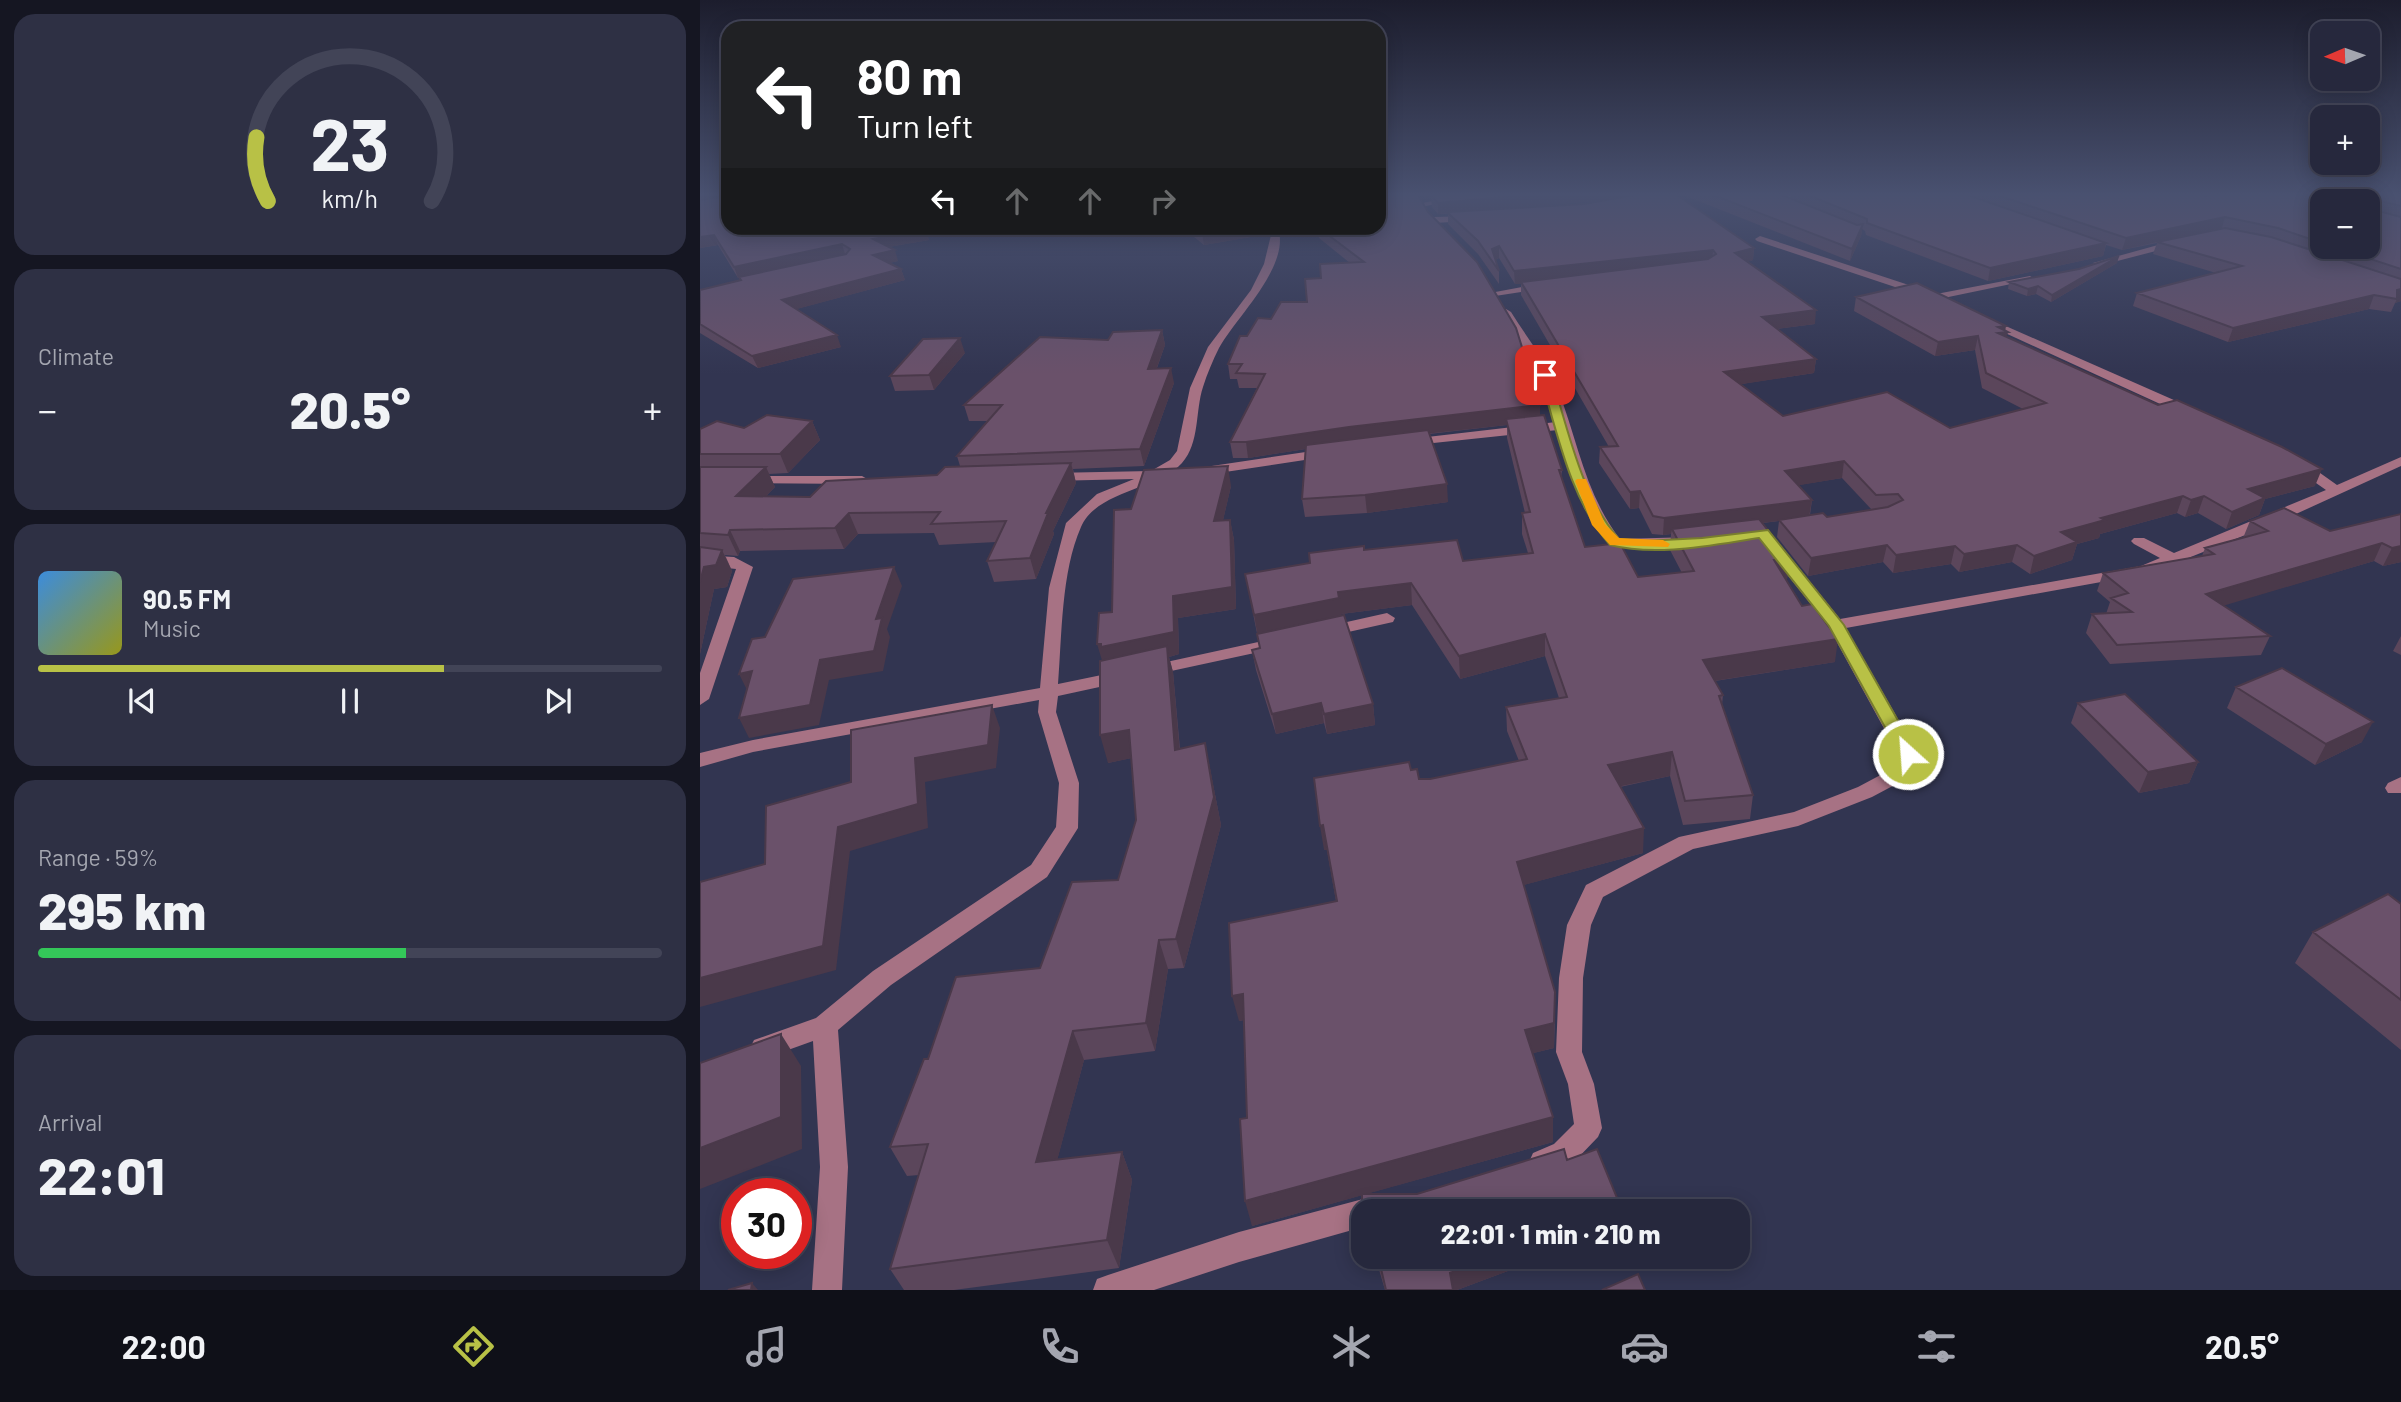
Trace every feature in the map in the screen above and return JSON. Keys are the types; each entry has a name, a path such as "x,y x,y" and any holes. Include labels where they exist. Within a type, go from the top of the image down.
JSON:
{"street":[{"path":"738,1057 825,1026 882,978 1040,870 1067,828 1069,783 1047,712 1057,588 1074,523 1102,497 1158,473 1175,463 1184,452 1196,388 1214,347 1256,292 1271,254"},
{"path":"1806,254 1934,297 2195,415"},
{"path":"2116,254 2121,256"},
{"path":"2087,267 2129,254"},
{"path":"1934,297 2037,278"},
{"path":"1551,285 1491,287 1513,325 1538,358 1563,425 1570,456 1599,525 1615,542 1644,545 1702,542"},
{"path":"1389,445 1563,425"},
{"path":"1042,477 1189,472 1338,451"},
{"path":"2290,460 2335,490"},
{"path":"1836,625 2145,570 2280,516 2401,461"},
{"path":"740,480 873,480"},
{"path":"1524,1168 1564,1153 1588,1128 1581,1084 1569,1052 1571,978 1579,925 1594,891 1687,842 1798,819 1865,792 1895,776 1908,754 1836,625 1763,533"},
{"path":"2139,541 2172,558"},
{"path":"700,560 734,562 745,567 700,699"},
{"path":"700,760 753,746 1048,691 1387,618"},
{"path":"825,1026 834,1167 827,1290"},
{"path":"1108,1290 1239,1247 1351,1216"}],"building":[{"path":"726,254 794,254 734,267"},
{"path":"845,254 877,254 873,255 901,269 782,300 837,335 752,356 700,324 700,290 741,280 739,277"},
{"path":"1354,254 1469,254 1477,262 1516,328 1540,405 1230,442 1265,374 1236,373 1242,364 1228,364 1240,336 1247,336 1258,318 1271,319 1281,302 1307,302 1305,279 1321,278 1320,264 1364,262"},
{"path":"1487,254 1494,254 1499,271"},
{"path":"1504,254 1673,254 1514,271"},
{"path":"1716,254 1737,254 1816,310 1762,317 1816,359 1724,372 1783,416 1887,392 1950,428 2046,403 1986,373 1978,336 1938,342 1856,297 1917,283 2006,326 1998,327 2008,332 1998,333 2158,405 2177,400 2282,447 2322,469 2248,489 2265,498 2232,512 2204,496 2191,500 2183,496 2101,518 2105,520 2061,532 2077,542 2034,556 2017,545 1964,554 1955,546 1896,555 1887,545 1811,558 1779,520 1823,513 1827,517 1888,507 1903,500 1898,494 1876,495 1844,461 1785,471 1812,500 1664,518 1653,516 1640,491 1630,492 1600,447 1618,446 1521,282 1708,259"},
{"path":"1952,254 2054,254 1990,268"},
{"path":"2200,254 2310,254 2310,259 2339,259 2401,279 2397,299 2374,295 2233,328 2137,293 2242,266"},
{"path":"2380,254 2401,254 2401,269 2371,259 2380,259"},
{"path":"2119,256 2052,295 2038,286 2028,289 2009,282 2079,269"},
{"path":"1162,330 1148,369 1171,368 1140,449 957,456 1002,405 964,405 1040,337 1108,340 1113,332"},
{"path":"960,338 929,375 890,376 923,339"},
{"path":"767,415 812,421 780,454 700,454 700,429 717,421 744,428"},
{"path":"1544,415 1585,547 1620,543 1638,577 1694,571 1672,529 1759,519 1790,558 1774,560 1802,606 1812,604 1838,639 1703,660 1723,695 1719,696 1753,795 1685,801 1672,752 1608,765 1644,828 1517,862 1555,992 1554,1023 1525,1030 1553,1117 1245,1201 1240,1119 1247,1118 1243,994 1232,996 1229,923 1337,901 1323,825 1320,826 1314,778 1409,762 1411,770 1417,769 1419,779 1430,779 1527,759 1506,707 1567,697 1545,634 1459,656 1411,583 1338,592 1339,598 1254,615 1245,574 1310,563 1309,553 1364,546 1364,550 1457,540 1463,561 1533,553 1522,513 1530,512 1506,419"},
{"path":"1428,430 1447,484 1365,495 1302,499 1306,445"},
{"path":"1071,463 1046,513 1030,558 987,561 1006,521 931,524 940,512 849,513 835,528 730,530 728,535 700,533 700,467 766,467 736,496 810,497 826,481 937,475 945,467"},
{"path":"1228,466 1214,521 1230,520 1232,587 1173,596 1174,632 1101,647 1101,644 1097,644 1099,613 1112,612 1114,510 1131,509 1144,470"},
{"path":"2284,508 2330,531 2401,514 2401,546 2392,548 2382,543 2206,594 2270,636 2117,645 2092,614 2132,612 2111,598 2128,593 2103,573 2214,554 2205,548 2268,531 2250,521"},
{"path":"700,547 722,550 716,565 704,567 700,582"},
{"path":"894,567 876,619 882,618 874,651 820,660 810,705 739,718 752,671 739,674 752,639 765,637 793,579"},
{"path":"1344,615 1373,704 1324,714 1321,703 1272,714 1252,650 1260,648 1257,634"},
{"path":"1167,646 1175,750 1205,743 1214,797 1176,939 1159,940 1146,1023 1073,1031 1036,1162 1122,1152 1107,1240 890,1269 928,1144 890,1147 924,1059 928,1059 956,977 1040,968 1072,882 1118,880 1136,820 1129,730 1100,735 1100,661"},
{"path":"2282,668 2373,722 2326,744 2236,687"},
{"path":"2125,694 2198,762 2148,772 2078,703"},
{"path":"992,705 988,745 915,758 918,804 838,827 823,946 700,978 700,882 765,864 766,806 851,782 851,730"},
{"path":"2388,894 2401,904 2401,1000 2313,932"},
{"path":"781,1034 781,1117 700,1148 700,1063"},
{"path":"1564,1149 1567,1160 1597,1149 1617,1199 1362,1199 1362,1194 1417,1194"},
{"path":"1381,1269 1461,1269 1450,1273 1453,1290 1386,1290"},
{"path":"1638,1274 1645,1290 1602,1290"},
{"path":"752,1283 751,1290 728,1290"}],"slow traffic":[{"path":"1581,481 1599,525 1615,542 1663,544"}],"route":[{"path":"1545,375 1563,425 1570,456 1599,525 1615,542 1644,545 1702,542 1763,533 1836,625 1901,736 1908,754"}]}
